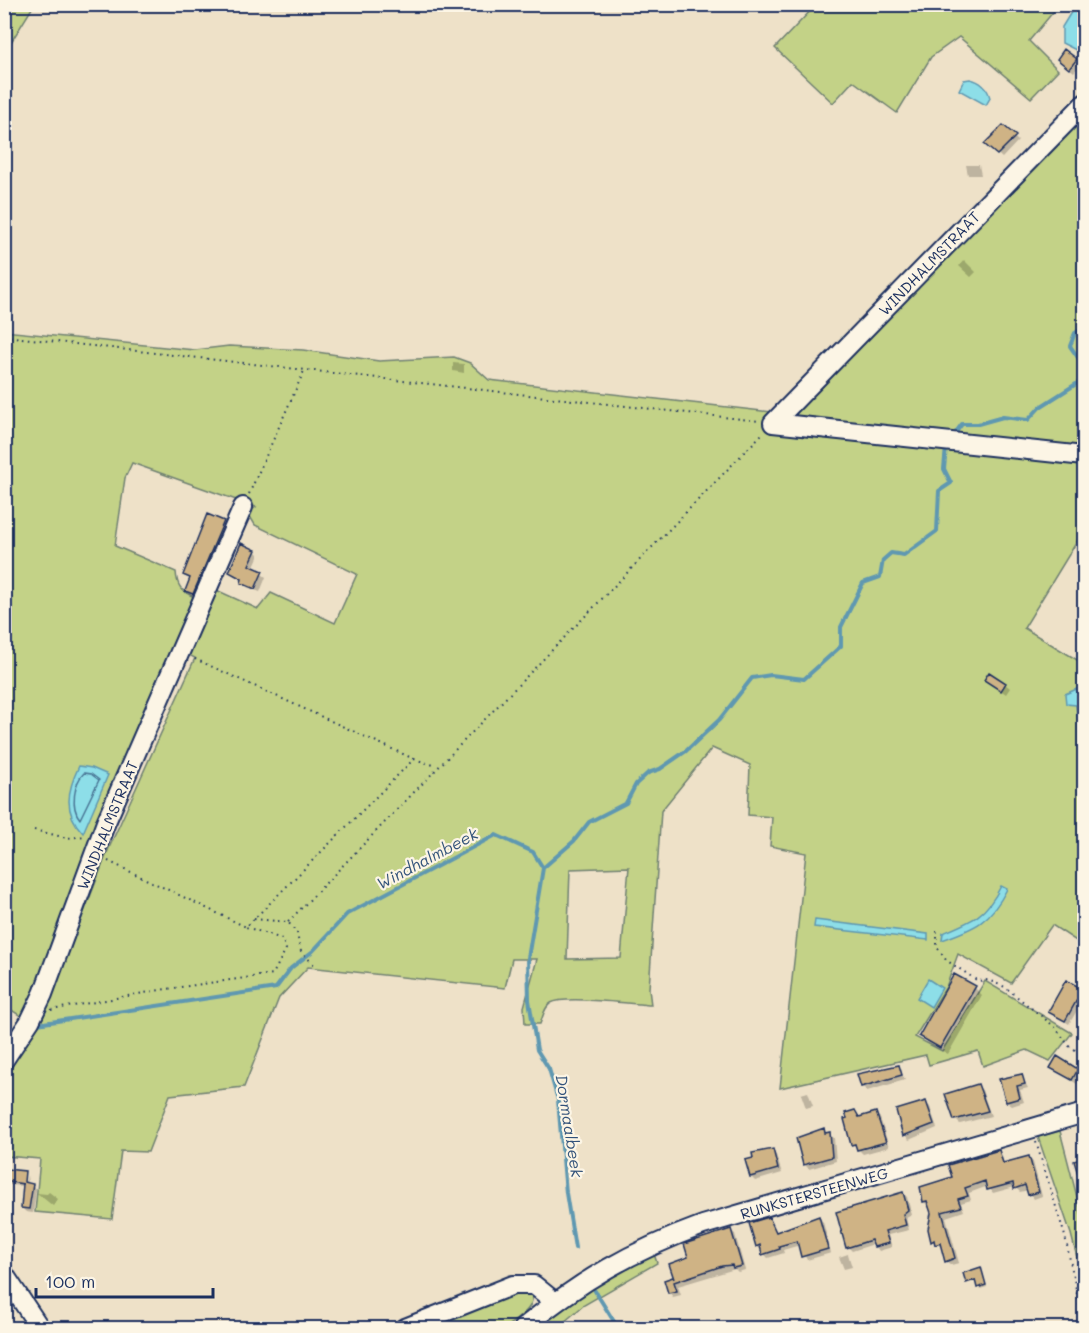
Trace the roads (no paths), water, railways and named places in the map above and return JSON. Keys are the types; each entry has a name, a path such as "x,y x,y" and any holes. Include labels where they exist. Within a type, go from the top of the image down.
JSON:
{"street":[{"name":"WINDHALMSTRAAT","path":"1084,104 773,423 1084,456"},
{"name":"WINDHALMSTRAAT","path":"4,1060 34,1014 95,850 243,507"},
{"name":"RUNKSTERSTEENWEG","path":"524,1329 555,1302 612,1265 678,1234 1084,1113"},
{"path":"4,1274 40,1329"},
{"path":"405,1329 513,1286 534,1286 555,1302"}],"water":[{"path":"1076,4 1084,5 1084,51 1082,53 1062,43 1062,27"},
{"path":"970,79 980,83 987,91 990,98 986,105 959,90 964,80"},
{"path":"1084,686 1084,730 1081,721 1078,721 1076,705 1066,704 1065,694"},
{"path":"79,766 92,768 108,775 83,833 72,817 69,801"},
{"path":"1001,886 1007,889 988,916 964,932 942,940 943,933 970,921 984,911"},
{"path":"815,920 928,934 928,940 814,927"},
{"path":"928,979 942,988 931,1007 917,998"}],"waterway":[{"name":"Windhalmbeek","path":"1084,328 1075,333 1070,346 1084,366"},
{"name":"Windhalmbeek","path":"953,436 962,424 978,424 1003,417 1028,420 1040,407 1084,379"},
{"name":"Windhalmbeek","path":"37,1024 276,988 291,968 313,951 347,914 496,835 533,852 543,868 574,841 589,822 626,803 636,784 648,773 660,769 686,751 719,720 752,678 771,675 804,679 841,646 841,627 863,583 880,577 883,560 891,553 904,555 937,531 939,491 951,483 944,469 946,447"},
{"name":"Dormaalbeek","path":"543,868 528,958 529,1000 537,1050 549,1069 558,1100 566,1193 575,1248"},
{"name":"Dormaalbeek","path":"595,1291 618,1328"}]}
